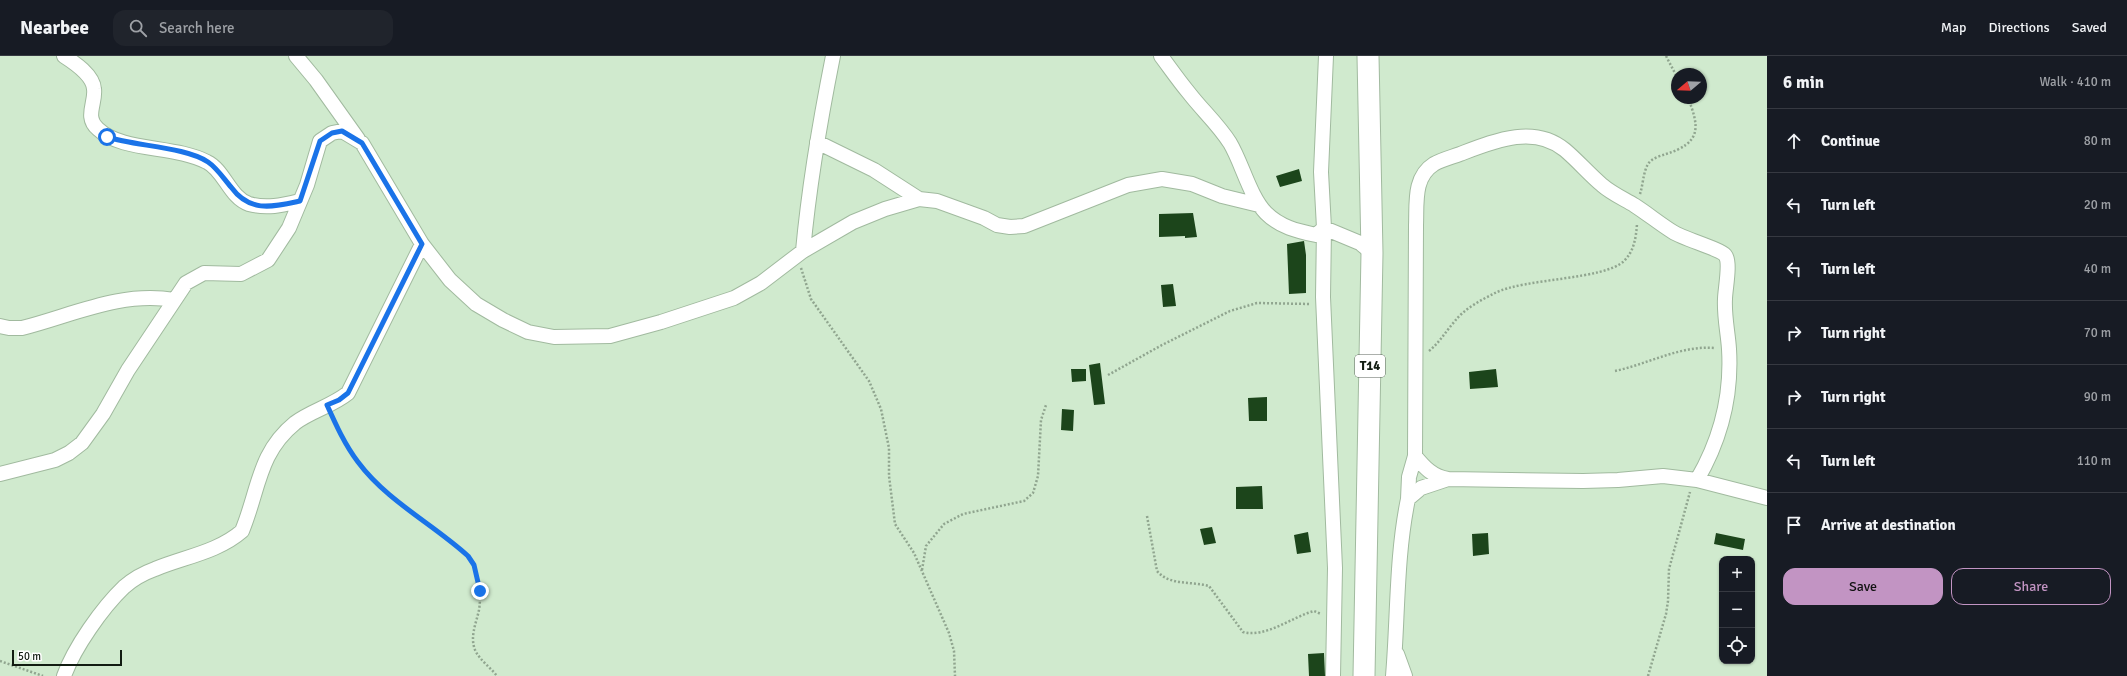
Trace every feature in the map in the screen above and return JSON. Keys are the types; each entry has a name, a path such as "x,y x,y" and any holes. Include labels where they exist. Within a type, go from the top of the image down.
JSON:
{"highway":[{"name":"T14","path":"1364,676 1372,253 1368,56"}],"street":[{"path":"64,56 90,77 94,89 90,114 96,128 107,137 125,143 173,151 208,162 236,194 247,203 260,206 275,206 300,201"},
{"path":"296,56 316,80 362,143 422,244 450,280 476,304 503,320 528,332 554,337 610,336 686,314 734,298 761,283 799,254 853,222 885,208 919,199 937,201 984,218 997,225 1010,227 1024,226 1128,185 1162,179 1192,184 1222,196 1259,205"},
{"path":"799,254 817,142 833,56"},
{"path":"1161,56 1188,93 1217,124 1230,144 1259,205 1278,223 1293,230 1316,235 1324,228"},
{"path":"1326,56 1321,172 1324,228 1323,297 1335,568 1333,676"},
{"path":"0,474 55,460 69,454 82,442 103,414 128,370 186,284 195,277 204,273 241,274 268,260 289,228 300,201 320,141 332,133 342,131 362,143"},
{"path":"1392,676 1395,650 1399,552 1408,499 1409,478 1415,456 1417,192 1420,180 1434,164 1508,138 1538,137 1548,139 1564,149 1602,186 1636,206 1673,232 1725,255 1727,265 1725,300 1729,351 1728,388 1724,417 1712,454 1698,480"},
{"path":"817,142 868,166 919,199"},
{"path":"1324,228 1360,242 1372,253"},
{"path":"64,676 84,638 125,586 137,577 213,548 234,538 242,531 267,457 280,438 296,423 327,405 339,400 348,393 422,244"},
{"path":"0,326 22,328 123,299 144,297 174,300"},
{"path":"1415,456 1439,478 1583,481 1663,476 1698,480 1767,498"},
{"path":"1408,499 1421,488 1448,479"},
{"path":"1395,650 1405,676"}],"path":[{"path":"1666,56 1672,68"},
{"path":"1416,361 1444,337 1455,321 1466,310 1495,293 1519,286 1600,272 1623,262 1632,251 1636,239 1636,206 1648,164 1652,160 1681,149 1695,136 1696,125 1690,104"},
{"path":"799,254 811,299 869,381 881,409 889,448 889,476 894,524 914,553 949,633 954,651 955,676"},
{"path":"1108,375 1162,345 1230,311 1257,303 1308,305 1323,297"},
{"path":"1615,372 1637,367 1694,348 1729,351"},
{"path":"327,405 347,447 368,474 396,500 468,556 474,565 480,591 479,608 474,630 474,645 476,653 497,676"},
{"path":"922,571 926,546 944,524 963,514 1024,501 1033,493 1038,476 1041,420 1046,405"},
{"path":"1648,676 1666,614 1669,569 1689,494 1698,480"},
{"path":"1147,516 1156,570 1162,577 1172,581 1209,586 1243,632 1252,634 1262,632 1314,611 1335,620"},
{"path":"0,661 43,676"}],"building":[{"path":"1299,169 1302,181 1280,187 1276,176"},
{"path":"1193,213 1197,237 1159,237 1159,214"},
{"path":"1304,241 1306,255 1306,293 1289,294 1287,244"},
{"path":"1173,284 1176,306 1163,307 1161,285"},
{"path":"1100,363 1105,404 1094,405 1089,365"},
{"path":"1071,369 1086,369 1086,381 1072,382"},
{"path":"1496,369 1498,387 1470,389 1469,372"},
{"path":"1267,397 1267,421 1249,421 1248,398"},
{"path":"1062,409 1074,410 1073,431 1061,430"},
{"path":"1262,486 1263,509 1236,509 1236,487"},
{"path":"1212,527 1216,543 1204,545 1200,529"},
{"path":"1308,532 1311,552 1297,554 1294,535"},
{"path":"1488,533 1489,554 1473,556 1472,534"},
{"path":"1716,533 1745,539 1743,550 1714,544"},
{"path":"1324,653 1325,676 1309,676 1308,654"}],"route":[{"path":"107,137 125,143 190,155 208,162 236,194 247,203 260,206 275,206 300,201 307,185 315,153 320,141 332,133 342,131 362,143 422,244 348,393 339,400 327,405 347,447 368,474 396,500 468,556 474,565 480,591"}]}
